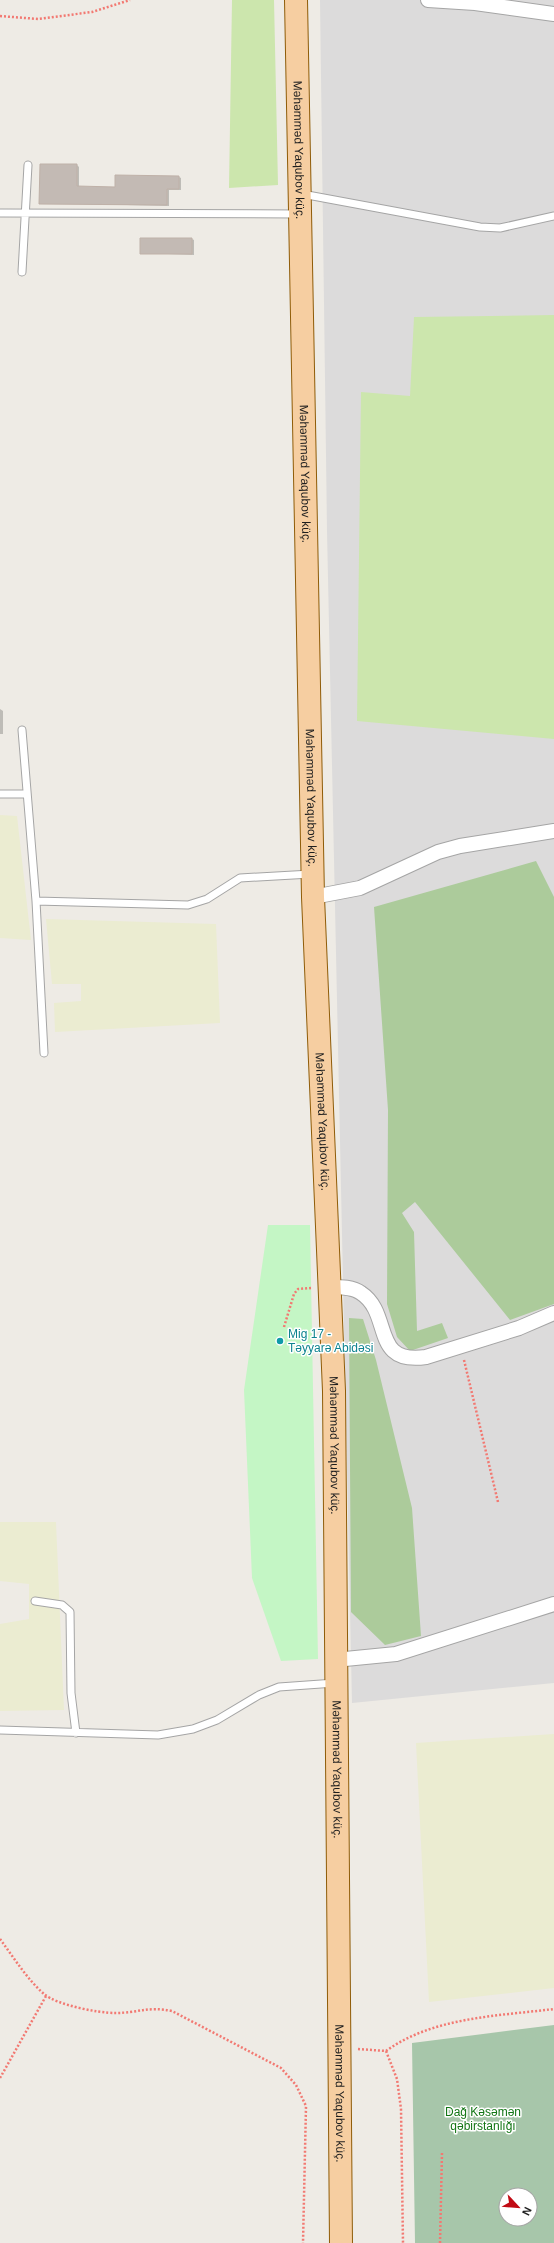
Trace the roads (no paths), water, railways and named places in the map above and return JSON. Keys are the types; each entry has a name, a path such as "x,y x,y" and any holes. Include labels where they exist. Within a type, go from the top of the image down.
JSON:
{"main road":[{"name":"Məhəmməd Yaqubov küç.","path":"296,0 313,874 331,1287 334,1391 335,1683 341,2243"}],"street":[{"path":"428,0 475,3 554,14"},
{"path":"314,897 360,888 438,852 460,846 554,831"},
{"path":"331,1287 345,1288 361,1293 370,1302 391,1349 399,1356 410,1359 426,1357 519,1328 554,1313"},
{"path":"335,1660 396,1654 554,1604"}],"lane":[{"path":"22,272 28,165"},
{"path":"0,212 300,204 480,227 500,228 554,216"},
{"path":"22,730 36,901 44,1053"},
{"path":"0,794 27,794"},
{"path":"36,901 188,905 207,899 233,881 240,878 313,874"},
{"path":"35,1602 62,1605 70,1612 72,1693 76,1733"},
{"path":"0,1730 158,1735 193,1729 217,1720 259,1694 279,1687 335,1683"}],"place":[{"name":"Mig 17 - Təyyarə Abidəsi","path":"280,1341"}],"park label":[{"name":"Dağ Kəsəmən qəbirstanlığı","path":"483,2119"}]}
